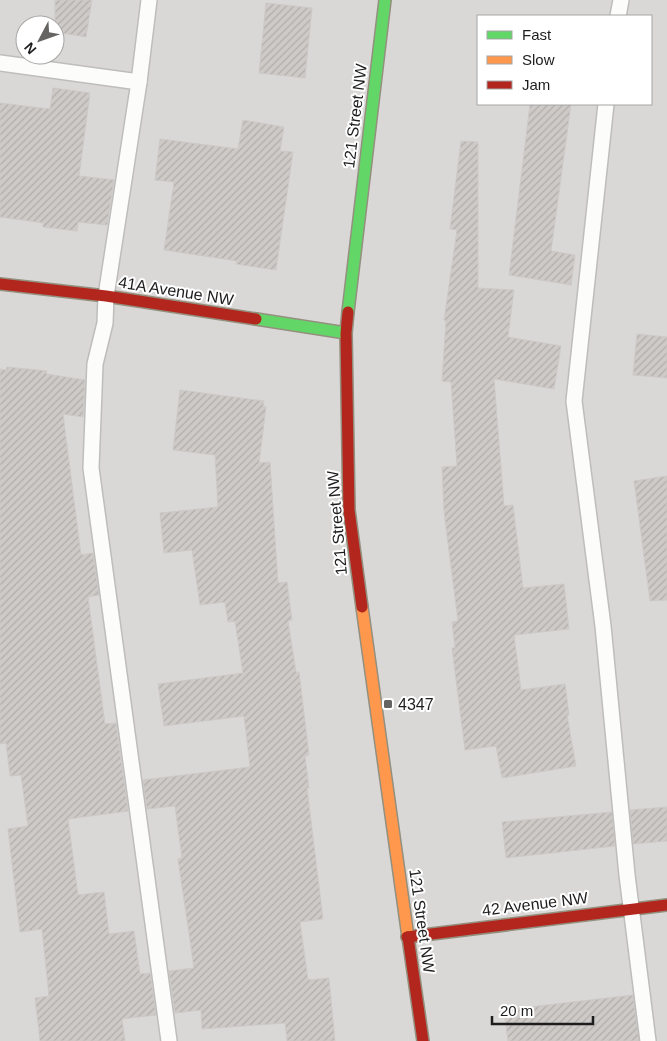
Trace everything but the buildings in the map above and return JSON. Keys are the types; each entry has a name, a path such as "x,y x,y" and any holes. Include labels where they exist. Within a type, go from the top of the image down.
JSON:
{"street":[{"name":"121 Street NW","path":"385,0 346,333 349,510 423,1041"},
{"name":"41A Avenue NW","path":"0,284 106,296 346,333"},
{"name":"42 Avenue NW","path":"408,937 667,905"}],"lane":[{"path":"149,0 139,82 106,296 105,324 95,364 91,468 169,1041"},
{"path":"618,15 621,0"},
{"path":"0,63 139,82"},
{"path":"606,105 574,401 603,626 627,875 633,910 648,1041"}],"shaded area":[{"path":"0,0 667,0 667,1041 0,1041"}],"traffic: fast":[{"path":"348,312 385,0"},
{"path":"256,319 346,333"}],"traffic: slow":[{"path":"362,607 408,937"}],"traffic: jam":[{"path":"0,284 106,296 256,319"},
{"path":"348,312 346,333 349,510 362,607"},
{"path":"407,937 667,905"},
{"path":"408,937 423,1041"}],"place":[{"name":"4347","path":"388,704"}]}
